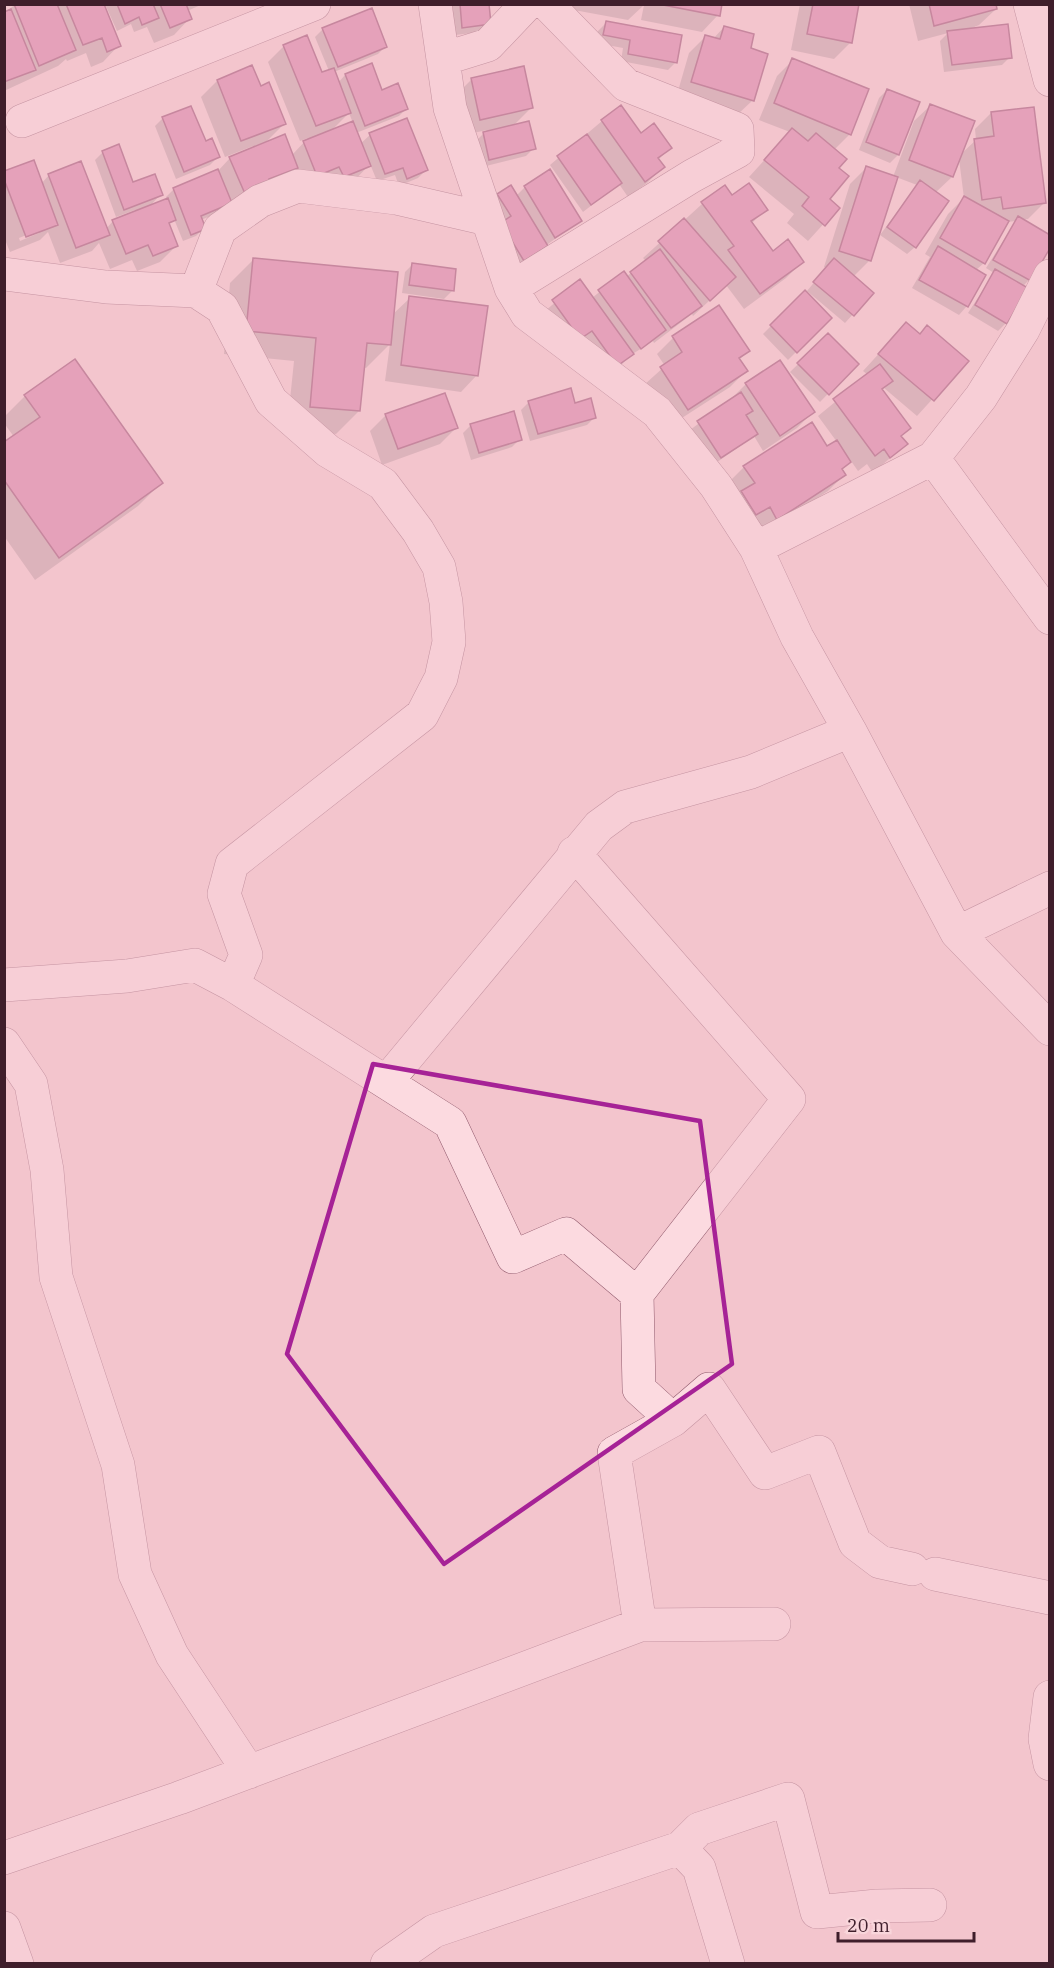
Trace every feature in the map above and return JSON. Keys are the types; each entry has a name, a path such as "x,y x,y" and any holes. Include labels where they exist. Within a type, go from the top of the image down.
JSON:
{"street":[{"path":"22,121 314,4"},
{"path":"435,4 450,108 511,288 527,314 657,412 716,486 756,548 797,637 850,731 957,933 1050,1029"},
{"path":"443,59 488,45 527,4"},
{"path":"511,288 692,176 738,151 737,129 626,85 548,4"},
{"path":"1030,4 1050,80"},
{"path":"196,291 220,229 260,201 298,186 396,198 487,219"},
{"path":"4,274 106,287 196,291 222,308 271,401 328,451 383,484 418,531 439,567 446,602 449,642 441,678 422,715 232,864 224,894 246,955 233,985"},
{"path":"756,548 933,458 981,398 1023,330 1050,276"},
{"path":"933,458 1050,618"},
{"path":"387,1080 574,853 599,826 625,807 751,772 850,731"},
{"path":"574,853 789,1099 637,1294 639,1389 673,1420"},
{"path":"957,933 1050,888"},
{"path":"4,985 127,976 195,965 233,985 387,1080 450,1123 513,1257 566,1234 637,1294"},
{"path":"4,1044 31,1084 47,1170 56,1277 118,1466 135,1574 172,1654 249,1772"},
{"path":"640,1625 614,1453 673,1420 708,1389 765,1473 819,1452 855,1543 880,1562 1050,1598"},
{"path":"4,1858 249,1772 640,1625 774,1624"},
{"path":"1050,1697 1045,1739 1050,1764"},
{"path":"387,1964 434,1931 680,1848 699,1829 788,1799 817,1912 877,1906 930,1905"},
{"path":"680,1848 699,1868 728,1964"},
{"path":"4,1928 17,1964"}],"highlighted area":[{"path":"373,1064 700,1121 732,1364 444,1564 287,1354"}],"building":[{"path":"14,4 57,4 76,50 39,66"},
{"path":"66,4 104,4 121,46 107,52 102,38 83,45"},
{"path":"117,4 153,4 159,18 142,25 139,17 125,24"},
{"path":"160,4 186,4 192,19 170,28"},
{"path":"460,4 489,4 491,24 462,28"},
{"path":"658,4 722,4 720,16"},
{"path":"813,4 859,4 852,43 807,34"},
{"path":"929,4 996,4 997,9 934,26"},
{"path":"372,8 387,47 338,67 322,28"},
{"path":"11,9 36,70 4,82 4,12"},
{"path":"606,21 682,35 677,63 628,54 630,40 603,35"},
{"path":"1008,24 1012,58 952,65 947,31"},
{"path":"724,26 754,34 751,48 768,54 754,101 691,82 705,35 720,39"},
{"path":"307,35 322,72 334,68 351,113 316,126 283,45"},
{"path":"792,58 869,89 851,135 774,103"},
{"path":"372,63 382,90 398,83 408,109 365,126 345,74"},
{"path":"252,65 261,86 269,82 286,124 241,141 217,80"},
{"path":"524,66 533,108 480,120 471,78"},
{"path":"887,89 920,102 899,155 866,142"},
{"path":"930,104 975,121 953,177 909,160"},
{"path":"621,105 641,133 654,123 672,148 658,158 665,167 645,182 601,120"},
{"path":"191,106 206,141 212,138 220,157 184,172 162,117"},
{"path":"1034,107 1046,203 1003,209 1001,197 982,200 974,139 994,136 991,112"},
{"path":"407,118 428,170 407,179 403,168 385,174 369,133"},
{"path":"353,121 371,166 344,177 339,167 317,176 303,141"},
{"path":"529,121 536,149 489,160 483,132"},
{"path":"792,128 808,141 816,133 847,159 839,168 849,176 830,199 840,208 825,226 802,206 809,197 764,160"},
{"path":"285,134 298,168 269,179 271,186 246,196 229,157"},
{"path":"587,134 622,183 591,205 557,156"},
{"path":"119,144 133,182 155,174 163,195 124,210 102,151"},
{"path":"34,160 58,225 26,237 4,179 4,171"},
{"path":"81,161 110,235 76,248 48,174"},
{"path":"866,166 898,177 871,261 839,251"},
{"path":"218,169 232,203 201,216 206,229 191,235 173,188"},
{"path":"550,169 582,221 555,238 524,186"},
{"path":"920,180 949,201 916,248 887,227"},
{"path":"749,183 768,210 751,221 773,251 788,239 804,262 760,294 728,250 734,246 701,202 725,185 732,195"},
{"path":"511,185 548,246 524,261 501,223 511,216 497,194"},
{"path":"964,196 1009,221 985,264 940,238"},
{"path":"168,198 176,220 169,223 178,246 153,256 148,245 126,254 112,220"},
{"path":"1018,216 1050,235 1050,248 1031,281 993,260"},
{"path":"684,218 736,277 710,301 658,241"},
{"path":"938,246 986,275 968,307 919,280"},
{"path":"660,249 702,306 671,328 630,272"},
{"path":"253,258 398,272 391,345 367,343 360,411 310,407 316,338 246,331"},
{"path":"834,258 874,293 854,316 813,282"},
{"path":"412,263 456,269 454,291 409,285"},
{"path":"995,269 1028,288 1007,324 975,305"},
{"path":"624,271 666,330 641,349 598,290"},
{"path":"580,279 634,354 617,366 592,331 580,339 552,300"},
{"path":"805,290 832,318 797,353 770,325"},
{"path":"409,296 488,306 478,376 401,365"},
{"path":"719,305 750,351 739,358 748,371 688,410 660,367 682,352 672,336"},
{"path":"906,322 920,334 927,325 969,361 934,401 878,354"},
{"path":"828,333 859,364 829,395 797,363"},
{"path":"75,359 163,483 59,558 4,480 4,442 40,417 24,395"},
{"path":"780,360 815,412 780,436 745,383"},
{"path":"880,364 893,381 882,389 911,428 901,436 908,444 890,458 884,449 875,456 833,399"},
{"path":"571,388 575,403 591,398 596,418 538,434 528,401"},
{"path":"741,392 753,411 746,415 758,434 721,458 697,421"},
{"path":"445,393 458,428 398,449 385,414"},
{"path":"514,411 522,440 479,453 470,424"},
{"path":"812,422 827,446 837,440 851,462 842,469 846,475 777,520 770,507 756,515 741,491 755,483 743,466"}]}
